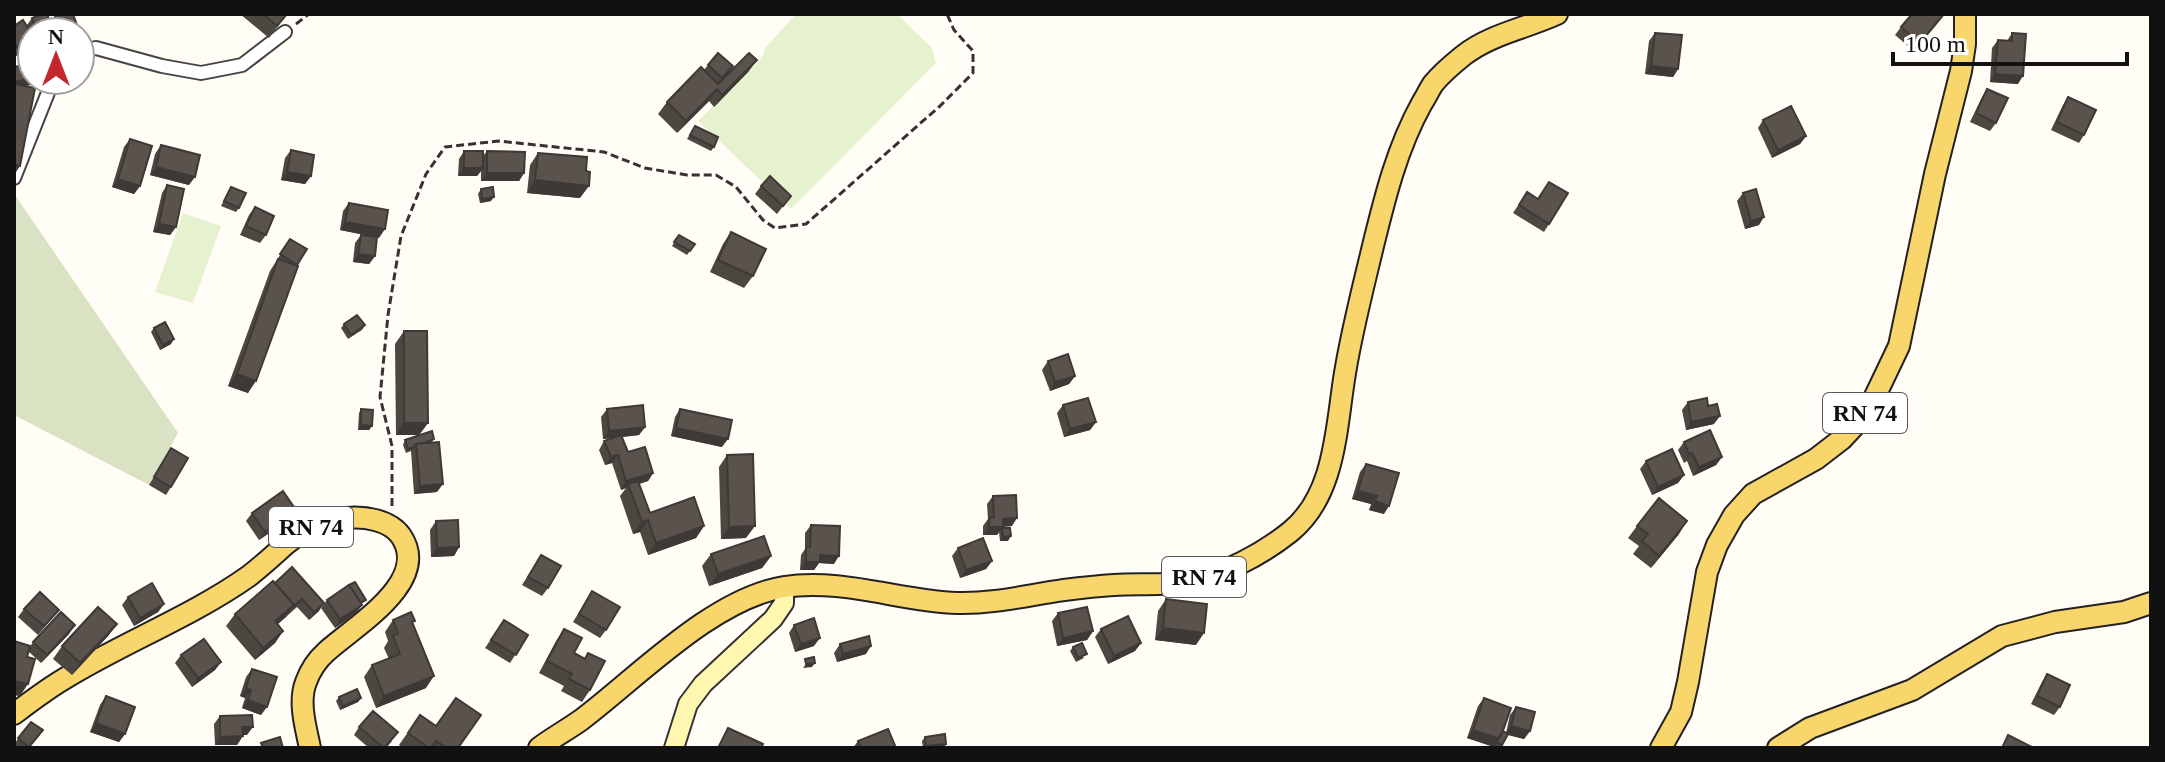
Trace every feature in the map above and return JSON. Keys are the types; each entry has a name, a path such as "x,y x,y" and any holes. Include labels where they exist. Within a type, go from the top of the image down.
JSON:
{"main road":[{"name":"RN 74","path":"539,748 578,723 671,646 724,610 784,587 832,587 955,603 1003,602 1061,590 1186,582 1217,574 1279,541 1313,508 1329,469 1364,283 1387,189 1410,125 1433,84 1466,53 1499,36 1557,14"},
{"name":"RN 74","path":"1661,748 1681,712 1707,572 1717,545 1734,515 1753,494 1816,459 1842,439 1868,411 1899,346 1935,174 1961,71 1965,14"},
{"name":"RN 74","path":"14,714 64,679 227,590 310,528 326,521 347,518 369,519 392,526 407,549 404,576 384,603 324,653 313,668 302,699 310,748"},
{"path":"1778,748 1810,728 1912,690 2002,636 2055,622 2124,612 2151,603"}],"street":[{"path":"96,48 201,73 242,65 285,32"},
{"path":"14,178 47,96"},
{"path":"674,748 688,704 703,684 773,619 784,603 784,587"}],"path":[{"path":"392,526 392,446 380,397 388,315 401,236 426,174 445,147 498,141 604,152 645,168 687,175 716,175 736,187 763,220 775,228 806,224 973,73 973,51 954,30 947,14"}],"green space":[{"path":"796,14 897,14 932,48 936,63 791,209 698,121 761,59 766,47"},
{"path":"15,195 178,433 149,485 14,415"},
{"path":"183,213 221,226 193,303 155,292"}],"building":[{"path":"263,14 287,14 277,26"},
{"path":"1912,14 1944,14 1920,43 1901,27"},
{"path":"1655,33 1682,35 1678,69 1651,66"},
{"path":"2012,33 2026,34 2023,76 1995,74 1998,40 2012,41"},
{"path":"718,53 733,66 722,78 708,65"},
{"path":"749,53 757,60 722,95 717,89 686,121 667,102 701,67 718,84"},
{"path":"14,84 16,96 33,96 20,166 14,164"},
{"path":"1987,89 2008,98 1996,123 1976,113"},
{"path":"2068,97 2096,110 2084,135 2057,122"},
{"path":"1791,106 1806,136 1778,150 1763,120"},
{"path":"695,126 718,137 714,147 690,135"},
{"path":"130,139 152,146 140,186 118,179"},
{"path":"161,145 200,155 195,177 156,167"},
{"path":"291,150 314,155 311,176 287,172"},
{"path":"464,151 483,151 483,168 464,168"},
{"path":"487,151 525,152 524,173 487,173"},
{"path":"538,153 587,157 589,186 535,180"},
{"path":"770,176 791,196 783,206 761,186"},
{"path":"1549,182 1568,193 1549,224 1519,205 1527,192 1538,199"},
{"path":"167,185 184,189 176,227 159,224"},
{"path":"231,187 246,193 239,208 224,201"},
{"path":"493,187 494,197 482,199 481,189"},
{"path":"1756,189 1764,217 1751,221 1743,193"},
{"path":"349,203 388,210 385,229 345,222"},
{"path":"255,207 274,216 266,235 246,226"},
{"path":"731,232 766,249 753,276 718,260"},
{"path":"361,235 377,237 375,256 358,254"},
{"path":"679,235 695,244 690,251 674,242"},
{"path":"290,239 307,249 297,265 280,254"},
{"path":"278,259 298,266 256,381 237,374"},
{"path":"357,315 365,325 351,335 344,324"},
{"path":"165,322 174,339 163,345 154,328"},
{"path":"404,331 427,331 428,423 404,423"},
{"path":"1068,354 1075,376 1055,382 1048,361"},
{"path":"1088,398 1096,422 1070,429 1063,405"},
{"path":"1707,398 1708,406 1717,404 1720,416 1691,422 1688,402"},
{"path":"643,405 645,427 609,431 607,409"},
{"path":"361,409 373,410 372,426 361,425"},
{"path":"680,409 732,420 728,439 676,428"},
{"path":"1710,430 1722,457 1699,467 1684,442"},
{"path":"432,431 434,439 408,449 405,440"},
{"path":"621,435 628,452 645,447 653,473 626,481 618,455 611,457 604,441"},
{"path":"439,442 443,484 420,486 416,444"},
{"path":"171,448 188,458 171,487 154,477"},
{"path":"1672,449 1684,475 1658,487 1646,461"},
{"path":"753,454 755,526 729,527 727,455"},
{"path":"1366,464 1399,473 1389,506 1375,501 1377,496 1358,491"},
{"path":"638,481 650,513 694,497 704,526 656,543 648,520 642,522 628,484"},
{"path":"283,491 296,510 265,532 252,513"},
{"path":"1016,495 1017,518 1003,519 1003,527 989,527 989,518 994,517 993,496"},
{"path":"1659,498 1687,521 1659,556 1642,541 1648,534 1637,526"},
{"path":"458,520 459,547 437,548 436,521"},
{"path":"811,525 840,526 839,556 820,555 820,562 806,562"},
{"path":"1002,528 1010,528 1011,536 1003,537"},
{"path":"764,536 771,556 718,574 711,554"},
{"path":"983,538 992,561 966,570 958,548"},
{"path":"541,555 561,566 548,588 528,577"},
{"path":"292,567 324,603 314,612 302,599 294,606 275,583"},
{"path":"273,581 294,605 275,621 283,631 263,648 235,614"},
{"path":"355,582 366,600 361,603 349,585"},
{"path":"152,583 164,604 140,618 128,597"},
{"path":"349,585 362,605 340,619 327,600"},
{"path":"592,591 620,607 606,630 579,614"},
{"path":"40,592 59,610 44,626 24,609"},
{"path":"1166,599 1207,604 1204,633 1163,628"},
{"path":"98,607 117,624 80,663 62,646"},
{"path":"1087,607 1093,631 1063,638 1058,613"},
{"path":"61,612 75,625 47,655 33,642"},
{"path":"411,612 415,621 412,622 434,676 384,696 372,665 400,654 393,636 398,633 393,620"},
{"path":"1128,616 1141,643 1114,656 1101,629"},
{"path":"814,618 820,638 801,644 794,625"},
{"path":"504,620 528,635 516,655 491,640"},
{"path":"564,629 582,638 574,653 585,659 588,653 605,661 590,690 569,679 572,674 547,661"},
{"path":"869,636 871,646 843,654 840,644"},
{"path":"204,639 221,662 198,678 181,655"},
{"path":"14,641 30,646 27,657 35,659 28,684 14,681"},
{"path":"1082,643 1087,654 1078,658 1073,647"},
{"path":"814,657 815,663 806,664 805,659"},
{"path":"252,669 277,677 267,707 248,700 251,690 246,688"},
{"path":"2047,674 2070,685 2060,707 2037,696"},
{"path":"357,689 361,698 343,706 339,697"},
{"path":"106,696 135,707 125,734 96,723"},
{"path":"456,698 481,715 458,748 447,748 436,741 429,748 408,733 420,715 436,726"},
{"path":"1484,698 1511,708 1500,739 1473,730"},
{"path":"1516,707 1535,712 1530,731 1511,726"},
{"path":"373,711 398,732 384,748 359,727"},
{"path":"252,715 253,727 242,727 243,736 220,737 220,716"},
{"path":"31,722 43,730 29,747 18,738"},
{"path":"728,728 763,744 761,748 718,748"},
{"path":"888,729 896,748 861,748 858,741"},
{"path":"1503,731 1508,734 1502,745 1497,742"},
{"path":"945,734 946,744 926,746 925,737"},
{"path":"2008,735 2032,747 2032,748 2002,748"},
{"path":"280,737 283,748 263,748 261,743"}]}
